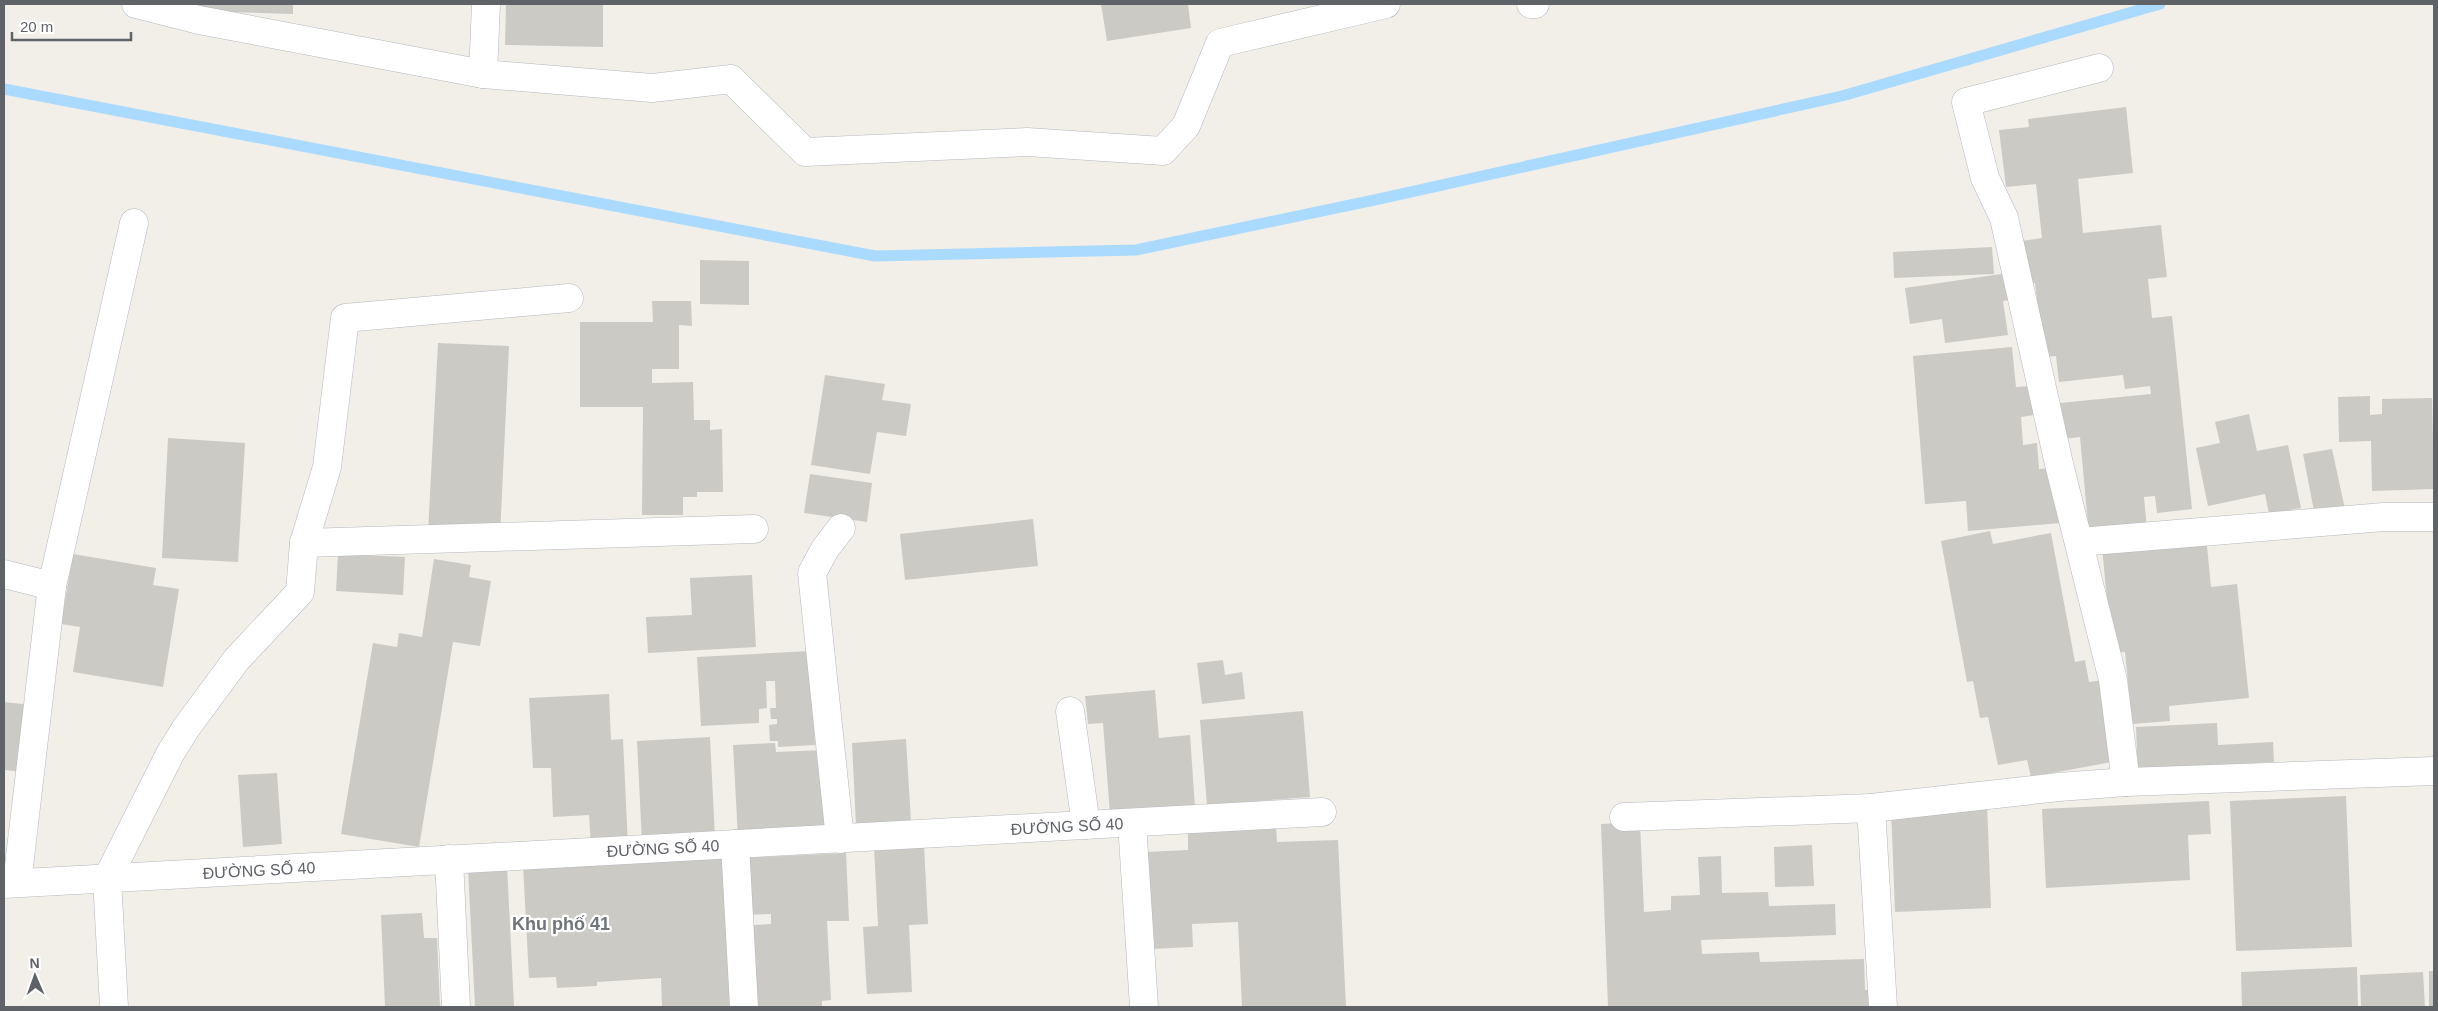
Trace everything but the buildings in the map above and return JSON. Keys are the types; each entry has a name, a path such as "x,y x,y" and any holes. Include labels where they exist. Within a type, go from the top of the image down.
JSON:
{"street":[{"path":"141,4 199,20 484,74 652,88 731,79 805,152 1027,142 1163,151 1186,126 1220,43 1386,4"},
{"path":"484,74 486,4"},
{"path":"2099,68 1966,102 1984,178 2004,218 2113,680 2126,782"},
{"path":"10,883 52,586 134,223"},
{"path":"114,1007 107,879 170,754 186,728 237,659 300,592 304,543 327,466 344,318 569,298"},
{"path":"2079,542 2384,517 2434,517"},
{"path":"840,839 812,573 825,549 841,528"},
{"path":"304,543 754,529"},
{"path":"4,574 52,586"},
{"path":"1070,712 1086,825"},
{"path":"1624,817 1871,808 2060,787 2126,782 2434,770"},
{"path":"1871,808 1883,1007"},
{"name":"ĐƯỜNG SỐ 40","path":"10,883 1322,812"},
{"path":"1132,822 1144,1007"},
{"path":"735,844 744,1007"},
{"path":"449,860 456,1007"}],"waterway":[{"path":"4,89 875,256 1136,250 1379,199 1842,96 2160,4"}],"district":[{"name":"Khu phố 41","path":"561,924"}]}
